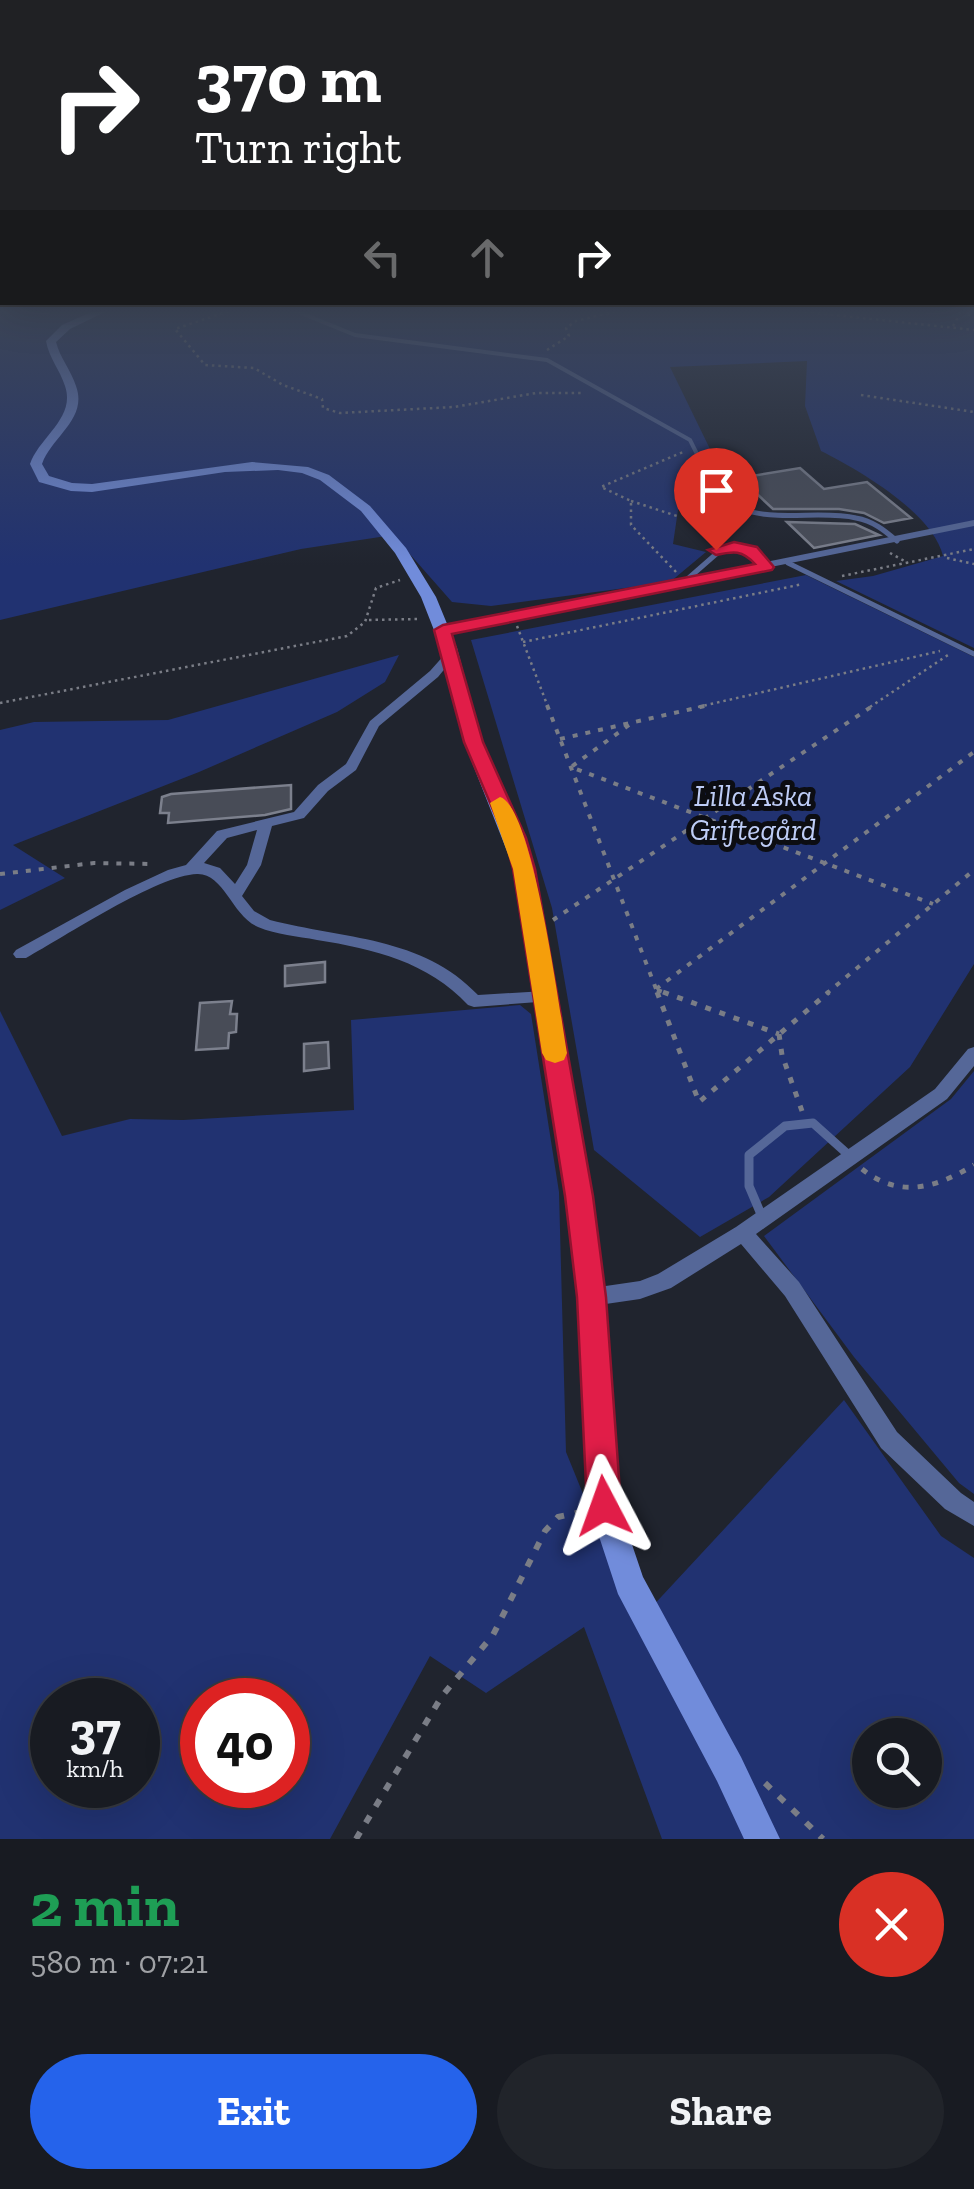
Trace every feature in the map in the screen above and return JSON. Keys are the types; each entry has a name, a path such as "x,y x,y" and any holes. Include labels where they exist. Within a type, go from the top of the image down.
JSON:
{"street":[{"path":"72,395 68,418 38,454 36,464 44,479 92,488 245,467 303,469 348,490 416,576 441,625 474,742 516,838 535,932 592,1297 604,1506 629,1582 645,1616 730,1769 762,1839"},
{"path":"441,625 513,616 974,523"},
{"path":"21,954 192,868 222,834 299,815 323,788 341,777 374,724 434,674 450,654"},
{"path":"236,894 254,864 266,824"},
{"path":"192,868 212,870 221,876 248,916 260,922 349,940 436,966 474,1000 545,998"},
{"path":"592,1297 640,1290 664,1281 744,1233 941,1094 974,1054"},
{"path":"744,1233 792,1289 889,1440 974,1515"}],"lane":[{"path":"606,395 676,430 697,446 722,498 716,550"},
{"path":"722,498 761,514 865,520 897,541"},
{"path":"680,584 716,550 734,546 751,550 766,567"},
{"path":"788,562 974,654"},
{"path":"763,1220 749,1186 749,1154 785,1126 813,1124 852,1158"}],"path":[{"path":"311,395 322,399 323,408 340,413 454,407 525,395"},
{"path":"861,395 974,412"},
{"path":"680,517 601,487 697,446"},
{"path":"631,501 631,525 680,576 680,584"},
{"path":"524,642 974,549"},
{"path":"943,556 974,564"},
{"path":"0,703 346,636 363,628 369,620 374,593 380,584 416,576"},
{"path":"513,616 699,1102 974,870"},
{"path":"369,620 441,625"},
{"path":"560,739 960,647"},
{"path":"535,932 960,647"},
{"path":"571,767 632,722"},
{"path":"656,989 974,752"},
{"path":"571,767 933,904"},
{"path":"0,874 94,863 192,868"},
{"path":"656,989 779,1034"},
{"path":"779,1034 796,1096 813,1124"},
{"path":"852,1158 869,1176 903,1189 940,1185 974,1165"},
{"path":"356,1839 442,1696 493,1635 545,1531 558,1517 604,1506"}],"green space":[{"path":"0,395 684,395 710,449 710,487 716,511 678,510 673,544 706,552 670,582 491,606 452,602 393,535 301,549 0,620"},
{"path":"805,395 974,395 974,648 836,581 873,576 943,556 925,524 893,494 821,451 805,406"},
{"name":"Lilla Aska Griftegård","path":"806,575 974,657 974,964 910,1067 769,1197 700,1237 594,1150 552,908 471,640"},
{"path":"399,655 385,682 337,712 199,772 13,845 65,878 0,910 0,730 34,722 168,720"},
{"path":"520,1005 531,1014 559,1192 566,1452 636,1624 844,1400 941,1536 974,1558 974,1839 662,1839 584,1627 486,1693 430,1656 330,1839 0,1839 0,1011 62,1136 130,1119 183,1120 354,1110 351,1020"},
{"path":"974,1071 974,1494 959,1483 854,1357 764,1236 951,1099"}],"building":[{"path":"800,468 824,489 867,482 911,518 884,523 864,513 839,509 773,509 740,478"},
{"path":"787,522 855,524 879,535 814,548"},
{"path":"291,785 291,809 265,815 168,823 169,813 160,813 162,797 171,794"},
{"path":"325,962 325,982 285,986 285,966"},
{"path":"232,1001 230,1014 237,1014 236,1032 229,1033 228,1048 196,1050 200,1003"},
{"path":"328,1042 329,1068 304,1071 304,1044"}],"slow traffic":[{"path":"500,803 516,838 524,869 555,1053"}],"route":[{"path":"604,1506 592,1297 579,1196 524,869 516,838 474,742 443,630 766,567 751,550 734,546 716,550"}]}
